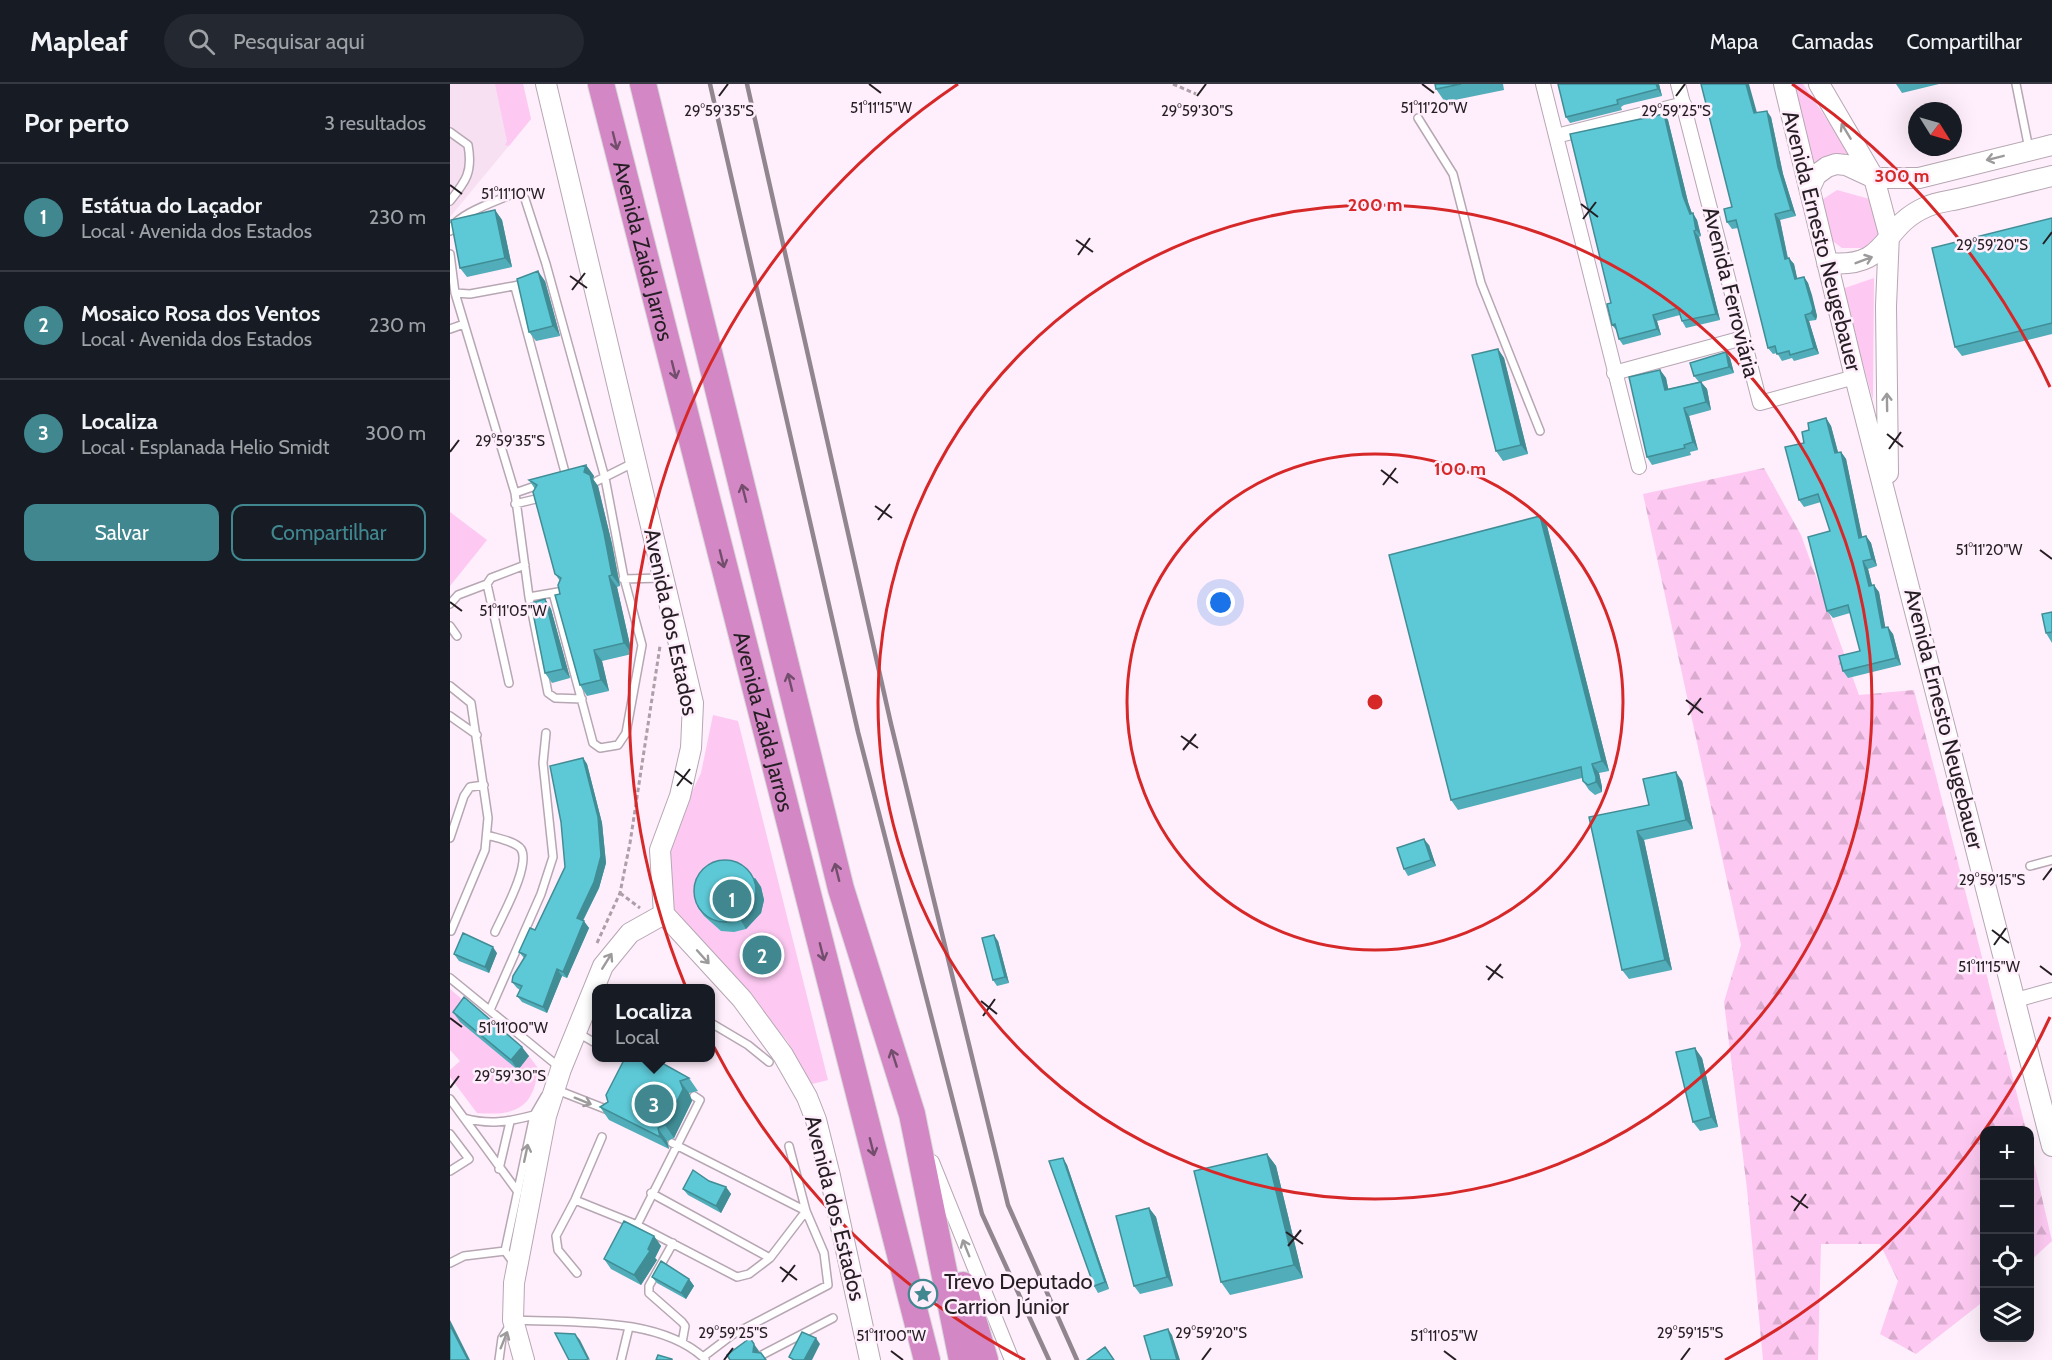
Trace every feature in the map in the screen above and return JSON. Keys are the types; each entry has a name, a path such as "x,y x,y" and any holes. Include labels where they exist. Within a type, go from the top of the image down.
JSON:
{"highway":[{"name":"Avenida Zaida Jarros","path":"601,84 927,1360"},
{"name":"Avenida Zaida Jarros","path":"643,84 841,889 912,1114 962,1360"},
{"path":"912,1114 985,1360"},
{"path":"919,1330 921,1360"}],"street":[{"name":"Avenida dos Estados","path":"546,84 693,703 693,725 680,796 660,850 657,918 742,999 783,1055 807,1097 816,1120 828,1165 870,1360"},
{"path":"1543,84 1639,467"},
{"name":"Avenida Ferroviária","path":"1678,84 1760,404 1856,377"},
{"name":"Avenida Ernesto Neugebauer","path":"1784,84 1827,263 2052,1146"},
{"name":"Avenida Ernesto Neugebauer","path":"1819,84 1874,178 1889,234 1886,306 1888,503"},
{"path":"1556,136 1684,104"},
{"path":"1810,188 1816,175 1836,164 1846,165 1874,178 1919,178 2052,145"},
{"path":"1827,263 1854,264 1870,259 1881,248 1889,234 1925,207 2052,176"},
{"path":"1614,373 1743,338"},
{"path":"596,984 603,966 630,933 657,918"},
{"path":"2016,1000 2052,990"},
{"path":"524,1360 513,1320 514,1283 546,1116 561,1069 592,993"},
{"path":"912,1114 1012,1360"}],"lane":[{"path":"2016,84 2029,150"},
{"path":"1418,118 1453,174 1481,283 1540,432"},
{"path":"450,132 468,145 471,164 464,184 450,201"},
{"path":"450,231 452,225 460,219 518,193 525,199 546,264 605,478 622,579 642,645 626,733 618,745 596,747 553,593"},
{"path":"450,254 455,293 515,493 529,597 548,693 555,698 582,699"},
{"path":"538,275 546,264"},
{"path":"455,293 470,294 515,287 530,279"},
{"path":"515,287 566,476"},
{"path":"450,329 464,324"},
{"path":"597,482 636,461"},
{"path":"589,468 600,464"},
{"path":"556,479 578,472"},
{"path":"515,493 546,483"},
{"path":"515,504 540,498"},
{"path":"450,604 458,595 487,584 491,578 525,565"},
{"path":"622,579 662,578"},
{"path":"487,584 509,683"},
{"path":"529,597 564,591"},
{"path":"450,626 458,636"},
{"path":"450,686 471,703 489,818 485,850 451,931"},
{"path":"450,716 477,735"},
{"path":"490,1010 541,894 553,857 543,763 546,733"},
{"path":"450,837 464,796 470,787 484,785"},
{"path":"487,835 516,845 522,851 523,859 518,881 495,932"},
{"path":"2030,866 2052,860"},
{"path":"450,978 561,1069"},
{"path":"715,1025 748,1045 769,1062"},
{"path":"576,1032 592,1041"},
{"path":"518,1269 505,1251 538,1104 555,1089 612,1112"},
{"path":"638,1225 697,1098"},
{"path":"450,1099 518,1192"},
{"path":"464,1118 486,1124 510,1122 534,1115"},
{"path":"499,1169 510,1122"},
{"path":"450,1134 469,1159 450,1171"},
{"path":"577,1273 558,1250 556,1236 575,1200 602,1137"},
{"path":"675,1144 806,1211"},
{"path":"499,1360 502,1338 513,1320 628,1327 671,1337 704,1358 732,1335 828,1285 824,1253 806,1211 789,1146"},
{"path":"651,1193 770,1258"},
{"path":"575,1200 638,1225 737,1277 749,1274 770,1258 806,1211"},
{"path":"673,1243 649,1286 649,1293 685,1326 682,1343"},
{"path":"450,1263 464,1256 505,1251"},
{"path":"762,1354 833,1318"},
{"path":"621,1360 628,1327"}],"path":[{"path":"1173,84 1196,94"},
{"path":"593,952 620,892 630,843 661,637"},
{"path":"620,892 647,914 657,918"}],"shaded area":[{"path":"450,84 523,84 531,119 450,217"}],"green space":[{"path":"495,84 523,84 531,119 509,146 505,145 507,141"},
{"path":"1792,84 1803,84 1856,162 1809,167"},
{"path":"1837,190 1877,201 1882,230 1868,248 1842,248 1827,237 1820,201"},
{"path":"1874,278 1873,400 1842,289"},
{"path":"1764,468 1801,535 1859,695 1914,690 2025,1126 1980,1126 1980,1304 1916,1354 1880,1334 1898,1281 1880,1244 1821,1244 1818,1360 1763,1360 1747,1189 1724,1002 1741,945 1643,494"},
{"path":"450,512 487,540 450,586"},
{"path":"713,715 738,721 828,1080 808,1085 788,1042 667,900 670,837 701,773"},
{"path":"450,989 529,1056 538,1068 532,1093 520,1107 502,1113 477,1113 450,1077 450,1070 460,1061 450,1050"},
{"path":"2034,1163 2052,1241 2034,1257"}],"building":[{"path":"1435,84 1461,84 1436,89"},
{"path":"1558,84 1656,84 1658,89 1617,100 1618,104 1566,117"},
{"path":"1701,84 1746,84 1754,113 1767,111 1778,167 1791,210 1775,214 1785,259 1789,258 1795,279 1804,277 1813,309 1811,313 1805,315 1814,348 1790,355 1789,351 1777,354 1775,346 1768,348 1736,220 1727,222 1724,209 1732,207"},
{"path":"1664,114 1683,196 1690,214 1693,213 1696,230 1694,231 1716,314 1682,321 1678,308 1653,315 1657,329 1619,339 1615,324 1612,325 1607,304 1611,303 1570,134"},
{"path":"495,210 505,258 460,268 451,220"},
{"path":"2052,218 2052,323 1955,347 1932,248"},
{"path":"538,271 553,326 529,332 517,279"},
{"path":"1498,349 1521,445 1496,451 1472,355"},
{"path":"1726,352 1729,367 1694,376 1690,363"},
{"path":"1660,370 1665,390 1701,382 1706,402 1684,408 1693,442 1684,445 1685,448 1647,457 1629,377"},
{"path":"1826,418 1835,453 1841,452 1859,538 1866,536 1872,559 1863,561 1869,586 1874,585 1882,628 1888,627 1896,658 1843,671 1839,656 1860,651 1848,605 1827,611 1808,537 1830,531 1818,494 1799,500 1785,447 1804,443 1802,432 1809,430 1808,423"},
{"path":"586,465 584,472 590,475 604,533 612,575 609,576 624,643 594,650 601,680 580,685 555,595 560,594 558,585 561,578 555,574 533,492 537,485 529,480"},
{"path":"1540,516 1602,761 1592,764 1596,782 1588,785 1583,781 1581,767 1451,800 1389,555"},
{"path":"545,599 563,669 545,673 531,603"},
{"path":"2052,612 2052,632 2046,633 2042,614"},
{"path":"583,758 598,817 601,856 594,882 577,918 584,921 563,972 557,969 543,1007 517,996 522,986 512,982 513,976 526,955 519,952 530,928 535,930 565,867 561,822 550,766"},
{"path":"1676,772 1686,820 1637,831 1665,960 1622,970 1589,817 1649,805 1643,779"},
{"path":"1424,839 1431,860 1404,869 1397,848"},
{"path":"719,860 731,860 747,869 754,879 756,891 754,903 747,913 731,922 719,922 708,917 699,908 694,897 694,885 699,874 708,865"},
{"path":"463,933 493,947 485,967 454,954"},
{"path":"994,935 1005,977 993,980 982,938"},
{"path":"464,997 522,1047 511,1060 453,1012"},
{"path":"1695,1048 1711,1117 1693,1122 1676,1052"},
{"path":"623,1062 660,1062 689,1078 680,1081 683,1089 665,1125 658,1128 660,1137 600,1107 608,1102 606,1095"},
{"path":"1267,1154 1294,1265 1221,1282 1194,1171"},
{"path":"1063,1158 1105,1282 1094,1286 1049,1161"},
{"path":"693,1170 709,1181 726,1187 716,1206 683,1189"},
{"path":"1149,1208 1167,1277 1134,1286 1116,1216"},
{"path":"624,1221 654,1236 648,1249 650,1251 634,1275 604,1259"},
{"path":"661,1261 689,1279 681,1293 652,1277"},
{"path":"450,1325 468,1360 450,1360"},
{"path":"1168,1329 1177,1360 1151,1360 1144,1336"},
{"path":"802,1332 816,1338 804,1360 794,1360 789,1357"},
{"path":"555,1333 575,1334 588,1359 569,1360"},
{"path":"750,1338 754,1344 753,1352 761,1353 766,1360 730,1360 727,1355"},
{"path":"1105,1347 1114,1360 1087,1360"},
{"path":"658,1355 672,1359 672,1360 656,1360"}],"railway":[{"path":"710,84 858,732 982,1214 1049,1360"},
{"path":"747,84 891,724 1008,1205 1077,1360"}],"place":[{"name":"Estátua do Laçador","path":"732,899"},
{"name":"Mosaico Rosa dos Ventos","path":"762,955"},
{"name":"Localiza","path":"654,1104"},
{"name":"Trevo Deputado Carrion Júnior","path":"923,1294"}]}
